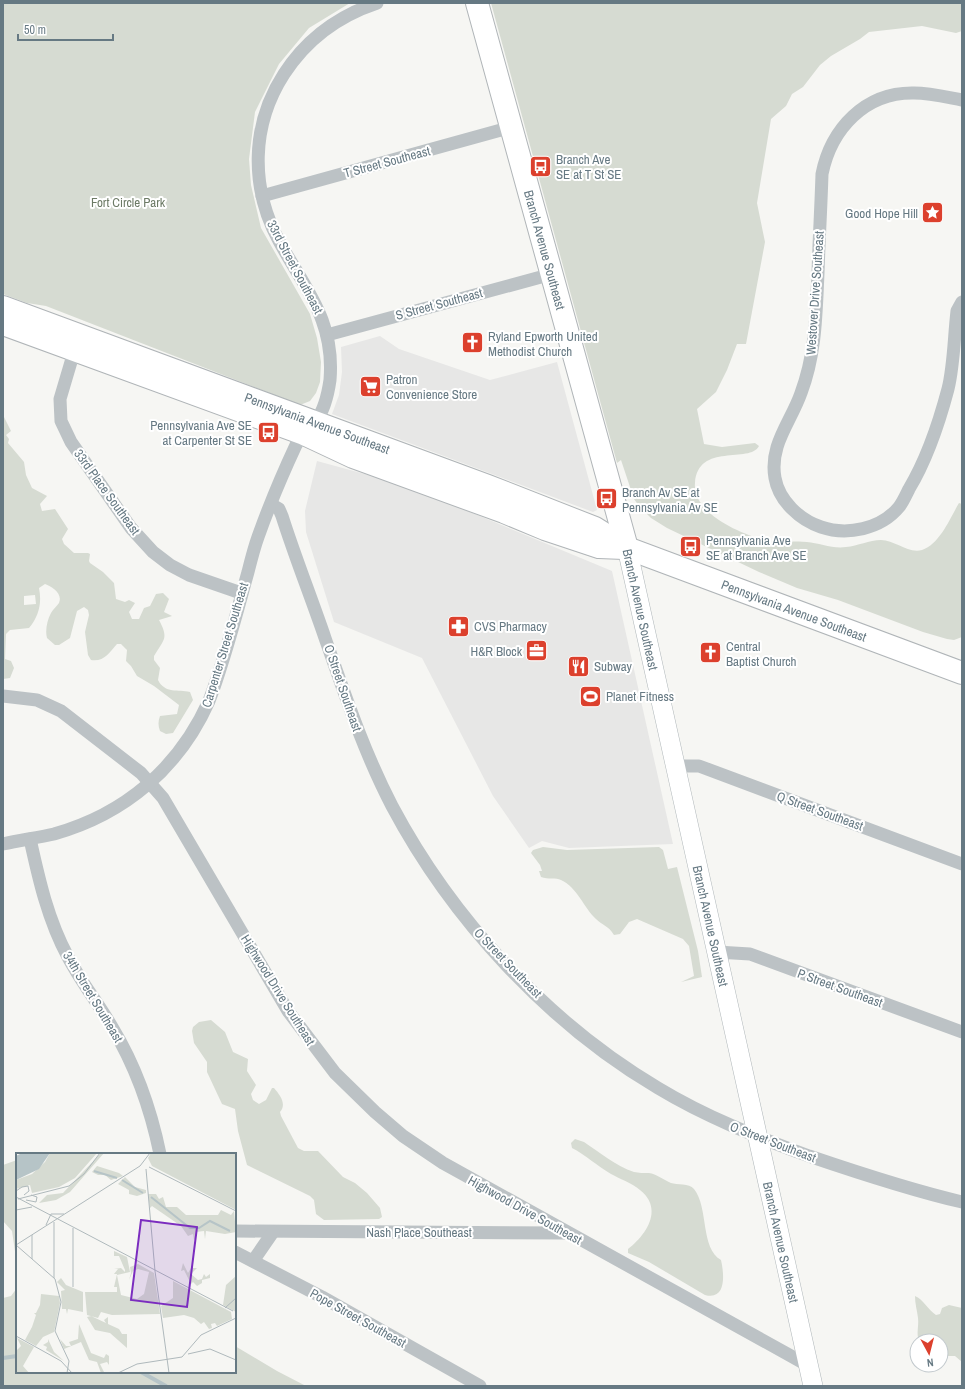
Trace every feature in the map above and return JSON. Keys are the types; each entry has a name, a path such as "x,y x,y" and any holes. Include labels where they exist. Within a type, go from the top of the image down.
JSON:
{"highway":[{"name":"Branch Avenue Southeast","path":"478,3 627,548"},
{"name":"Pennsylvania Avenue Southeast","path":"3,307 77,342 310,428 353,457 504,512 545,529 599,547 627,548 962,673"},
{"name":"Pennsylvania Avenue Southeast","path":"3,324 77,342"}],"main road":[{"name":"Branch Avenue Southeast","path":"627,548 813,1386"}],"street":[{"name":"33rd Street Southeast","path":"310,428 324,406 330,382 330,356 327,335 316,303 278,238 262,196 258,163 259,136 266,111 280,79 294,60 318,35 348,14 377,3"},
{"name":"Westover Drive Southeast","path":"962,100 913,93 893,95 880,99 861,108 851,117 837,134 829,149 822,174 814,348 801,394 790,420 780,436 773,456 777,487 788,505 798,515 824,528 850,532 884,520 899,507 922,467 948,387 957,311 962,302"},
{"name":"T Street Southeast","path":"262,196 512,127"},
{"name":"S Street Southeast","path":"327,335 552,274"},
{"name":"33rd Place Southeast","path":"77,342 62,388 59,405 63,427 71,442 134,532 153,552 170,565 189,575 241,593"},
{"name":"Carpenter Street Southeast","path":"3,844 65,831 97,818 137,795 151,783 179,753 203,713 214,689 257,538 297,443 310,428"},
{"name":"O Street Southeast","path":"272,505 279,509 282,516 353,718 375,772 416,846 462,914 508,967 569,1024 598,1047 638,1076 671,1095 758,1138 881,1180 962,1202"},
{"name":"Highwood Drive Southeast","path":"3,696 27,697 54,707 135,768 151,783 166,804 288,1011 310,1043 341,1080 384,1120 424,1151 566,1233 808,1366"},
{"name":"Q Street Southeast","path":"676,766 699,766 962,864"},
{"name":"34th Street Southeast","path":"30,839 42,893 54,928 78,975 112,1027 131,1064 146,1104 160,1153"},
{"name":"P Street Southeast","path":"717,952 750,954 962,1032"},
{"name":"Nash Place Southeast","path":"236,1232 566,1233"},
{"path":"253,1261 273,1232"},
{"name":"Pope Street Southeast","path":"236,1252 322,1297 480,1386"}],"shaded area":[{"path":"380,336 399,349 490,380 557,362 597,510 593,512 332,414 339,395 342,372 341,347"},
{"path":"317,461 405,485 612,571 673,844 569,848 542,841 529,848 493,796 422,658 334,622 306,532 305,511"}],"green space":[{"name":"Fort Circle Park","path":"3,3 350,3 309,28 279,64 255,112 249,159 251,185 261,228 310,314 317,338 321,362 320,382 316,393 310,401 300,405 46,306 27,303 3,294"},
{"path":"491,3 962,3 962,31 956,33 922,26 869,32 831,56 820,65 803,87 792,94 786,106 771,119 757,203 765,242 746,344 737,344 727,370 716,392 697,409 704,444 722,447 755,443 759,446 754,451 746,454 714,458 705,462 698,470 695,483 696,494 710,513 733,528 746,534 768,541 802,542 836,547 881,540 891,542 907,549 917,551 922,550 934,542 948,523 959,503 962,504 962,637 954,640 923,632 838,600 797,588 759,572 667,528 651,518 639,506 634,499 621,460 617,463"},
{"path":"3,415 11,431 6,435 9,439 8,443 24,462 26,475 32,488 47,496 40,504 42,511 55,509 68,529 62,539 64,544 74,553 90,554 90,563 103,572 114,583 116,599 125,602 129,600 135,603 129,612 132,619 139,619 144,608 150,606 156,594 163,593 169,599 164,612 172,616 159,620 164,631 164,639 154,656 154,660 160,668 158,680 168,689 190,692 193,700 173,733 166,734 160,731 158,724 160,716 177,714 179,705 154,686 137,676 126,661 127,650 121,644 117,644 109,654 103,658 99,660 91,660 88,655 85,632 89,615 88,610 84,607 77,611 70,638 59,645 55,645 47,638 46,629 48,619 59,603 60,599 56,591 45,584 39,588 39,609 29,628 10,630 6,634 5,659 11,661 14,668 10,678 3,679","holes":["35,595 36,604 24,605 24,596"]},
{"path":"543,847 567,850 659,847 663,850 668,869 677,867 698,951 702,977 681,982 694,976 689,946 683,939 637,919 629,922 620,934 614,935 610,929 592,914 567,883 559,879 541,877 539,871 542,871 540,865 531,853 533,850"},
{"path":"211,1020 225,1032 233,1052 248,1059 247,1071 256,1085 251,1094 253,1100 259,1104 266,1100 272,1088 274,1088 283,1103 280,1112 281,1116 298,1148 304,1151 318,1151 343,1177 355,1183 367,1193 380,1208 382,1217 379,1219 324,1220 316,1214 314,1200 310,1196 247,1165 238,1131 235,1109 222,1104 207,1072 207,1062 194,1043 192,1031 193,1027 199,1022"},
{"path":"575,1139 584,1142 627,1169 636,1172 649,1173 671,1183 686,1185 694,1189 702,1206 710,1247 714,1254 721,1260 723,1278 721,1290 717,1294 712,1296 705,1295 649,1262 628,1253 628,1249 641,1237 650,1221 651,1205 647,1197 640,1190 601,1168 572,1148 571,1143"},
{"path":"16,1160 16,1258 12,1231 3,1221 3,1165"},
{"path":"16,1289 16,1373 236,1373 236,1347 306,1386 3,1386 3,1298 11,1296"},
{"path":"915,1296 918,1297 936,1315 940,1314 942,1308 949,1305 962,1308 962,1362 955,1356 949,1356 949,1333 918,1333"}],"waterway":[{"path":"3,1358 16,1356"},
{"path":"143,1373 166,1386"}],"place":[{"name":"Branch Ave SE at T St SE","path":"540,166"},
{"name":"Good Hope Hill","path":"933,213"},
{"name":"Ryland Epworth United Methodist Church","path":"473,343"},
{"name":"Patron Convenience Store","path":"370,386"},
{"name":"Pennsylvania Ave SE at Carpenter St SE","path":"268,432"},
{"name":"Branch Av SE at Pennsylvania Av SE","path":"607,499"},
{"name":"Pennsylvania Ave SE at Branch Ave SE","path":"690,547"},
{"name":"CVS Pharmacy","path":"458,626"},
{"name":"H&R Block","path":"537,651"},
{"name":"Central Baptist Church","path":"711,653"},
{"name":"Subway","path":"578,666"},
{"name":"Planet Fitness","path":"591,696"}]}
